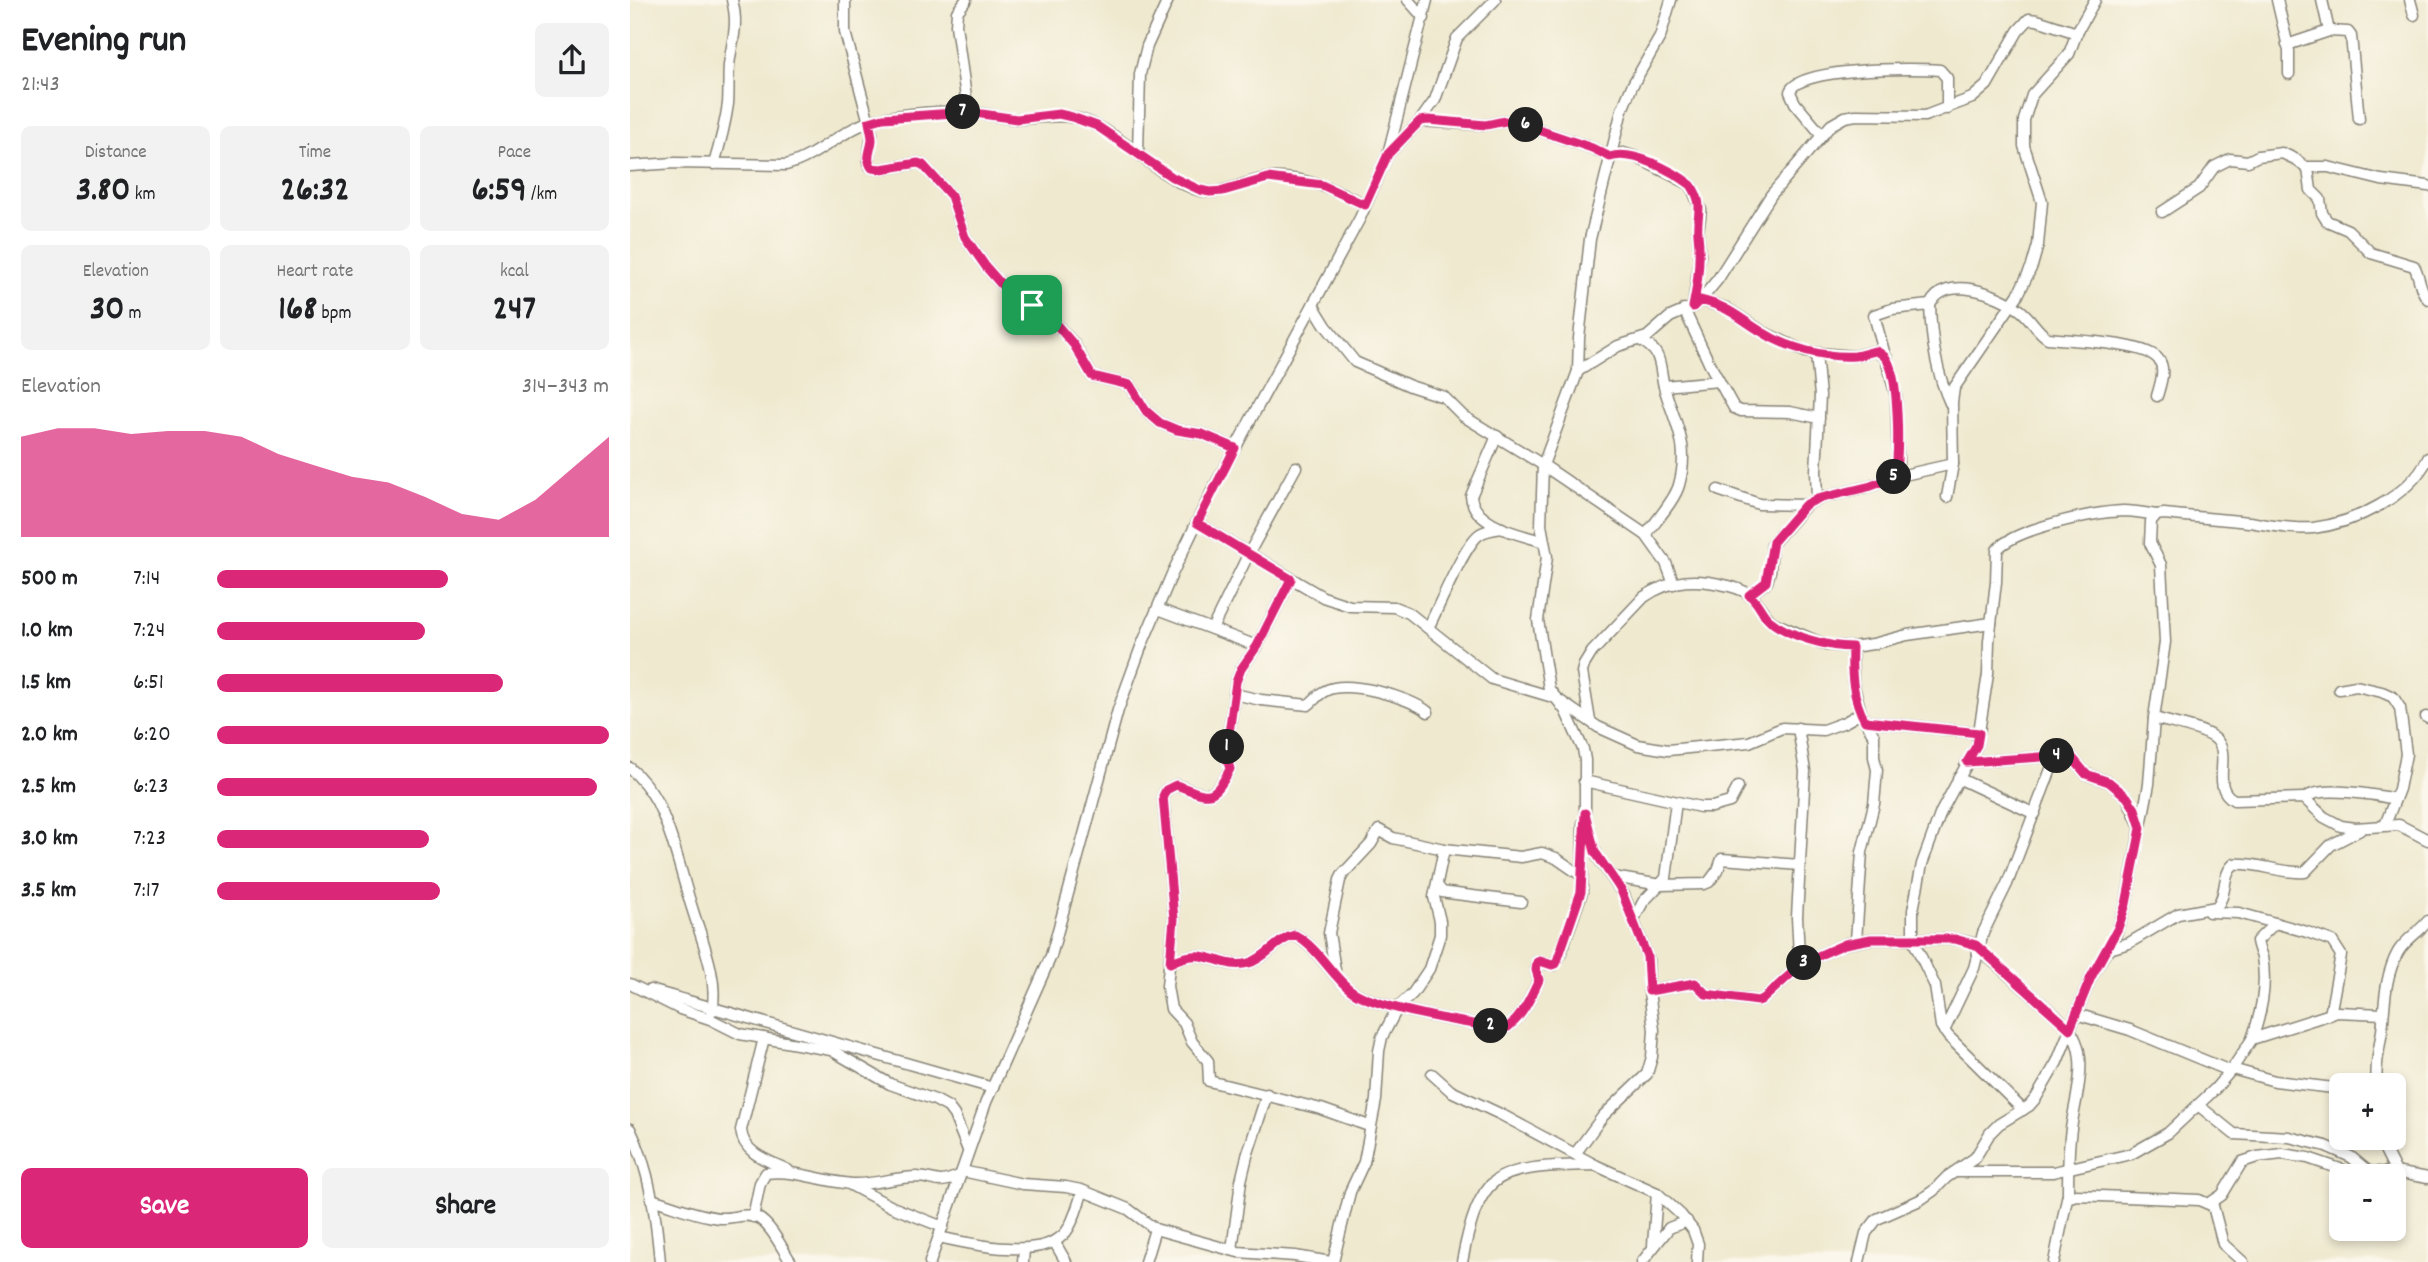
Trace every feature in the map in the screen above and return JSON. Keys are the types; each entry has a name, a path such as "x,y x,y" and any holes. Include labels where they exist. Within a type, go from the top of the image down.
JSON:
{"street":[{"path":"714,164 725,121 730,61 736,32 732,0"},
{"path":"845,0 845,32 869,122 872,142 867,161 872,168 918,163 923,165 951,196 965,237 986,267 1007,291 1049,316 1074,345 1092,376 1130,385 1146,411 1160,423 1177,430 1202,434 1235,448"},
{"path":"966,0 957,12 956,25 968,112"},
{"path":"1138,153 1140,74 1147,46 1168,0"},
{"path":"1408,0 1424,18"},
{"path":"930,1262 968,1150 1051,956 1118,710 1158,609 1197,523 1365,205 1388,154 1427,0"},
{"path":"1388,154 1420,121 1438,94 1457,38 1495,0"},
{"path":"1170,963 1197,954 1228,962 1251,962 1295,935 1317,953 1353,992 1398,1007 1467,1023 1501,1027 1511,1025 1528,1000 1539,980 1537,962 1552,965 1558,961 1581,892 1586,760 1565,710 1549,689 1538,620 1547,557 1541,521 1543,465 1578,371 1588,252 1622,110 1632,86 1660,37 1671,0"},
{"path":"1947,497 1954,464 1954,388 2012,304 2032,265 2042,210 2041,197 2024,146 2024,120 2032,95 2069,54 2095,0"},
{"path":"2277,0 2287,45 2289,74"},
{"path":"2322,0 2329,31"},
{"path":"2410,0 2414,15"},
{"path":"1578,371 1618,346 1653,333 1670,317 1692,305 1718,279 1771,195 1796,168 1821,134 1836,121 1846,117 1871,115 1925,116 1972,98 1983,89 2026,20 2037,20 2077,33"},
{"path":"2287,45 2329,31 2347,32 2351,36 2360,119"},
{"path":"1821,134 1795,103 1790,92 1796,82 1816,76 1840,72 1940,70 1947,78 1947,109"},
{"path":"630,166 675,163 786,166 803,161 869,122 883,118 968,112 1017,119 1059,114 1097,126 1172,177 1200,190 1223,191 1268,178 1291,180 1331,188 1365,205"},
{"path":"1420,121 1486,125 1510,122 1581,144 1610,157 1623,153 1636,157 1685,180 1693,188 1701,210 1698,232 1700,254 1692,305 1719,382 1734,408 1741,411 1790,412 1819,418"},
{"path":"2162,212 2196,190 2214,167 2230,159 2248,160 2282,153 2305,167 2310,186 2320,199 2325,219 2330,224 2348,230 2371,253 2414,266 2419,275 2421,290 2428,299"},
{"path":"2305,167 2328,167 2381,180 2428,186"},
{"path":"1952,406 1939,370 1931,330 1930,305 1939,294 1955,288 1984,293 2012,304 2048,338 2122,345 2149,352 2158,359 2162,367 2157,396"},
{"path":"1313,305 1354,362 1444,397 1460,414 1543,465 1646,535 1666,563 1674,584"},
{"path":"1692,305 1726,308 1763,332 1804,351 1854,356 1875,351 1887,359"},
{"path":"1895,477 1898,462 1897,398 1875,315 1892,309 1930,305"},
{"path":"1640,340 1657,354 1664,386 1681,431 1682,468 1678,489 1646,535"},
{"path":"1816,354 1819,384 1817,499"},
{"path":"1664,386 1719,382"},
{"path":"1497,436 1485,460 1471,501 1479,515 1502,528 1544,542"},
{"path":"2023,1110 1944,1031 1935,986 1913,940 1915,896 1922,863 1941,812 1977,745 1988,674 1996,552 2003,543 2047,526 2095,514 2126,511 2295,528 2323,526 2381,504 2410,482 2428,458"},
{"path":"1749,595 1766,582 1773,542 1805,505 1817,499 1871,486 1895,477 1954,464"},
{"path":"1212,629 1248,555 1296,467"},
{"path":"1718,491 1759,504 1805,505"},
{"path":"1859,1262 1866,1233 1877,1219 1920,1200 1975,1158 1994,1129 2023,1110 2043,1088 2091,977 2113,940 2126,904 2149,784 2154,718 2166,632 2161,565 2150,543 2151,521 2156,515"},
{"path":"1197,523 1323,597 1347,605 1399,608 1492,679 1556,698 1625,741 1651,748 1668,750 1752,742 1779,728 1823,730 1863,717 1979,733"},
{"path":"1428,628 1474,538 1502,528"},
{"path":"1291,579 1257,646 1241,669 1234,694 1226,755 1230,769 1212,795 1176,785 1166,790 1163,796 1174,919 1167,986 1171,1009 1184,1023 1192,1042 1208,1061 1209,1081 1268,1094 1369,1126"},
{"path":"1590,721 1582,672 1585,662 1633,607 1653,591 1674,584 1700,580 1735,588 1749,595 1767,618 1783,628 1826,645 1852,647 1906,635 1991,623"},
{"path":"1158,609 1257,646"},
{"path":"1852,647 1853,683 1863,717 1874,736 1877,781 1863,852 1856,941"},
{"path":"2339,689 2359,686 2388,694 2400,708 2406,754 2395,799 2385,825"},
{"path":"1234,694 1308,705 1329,689 1357,687 1408,702 1428,712"},
{"path":"2154,718 2209,734 2219,743 2222,749 2221,786 2231,799 2243,801 2305,798 2311,793 2333,792 2395,799"},
{"path":"1798,728 1805,772 1797,917 1799,955"},
{"path":"1967,762 2070,755 2086,774 2113,785 2130,801 2141,828"},
{"path":"1944,1031 1974,968 1979,947 2035,814 2056,756"},
{"path":"630,768 640,776 656,801 674,846 704,944 714,992 710,1019"},
{"path":"1958,778 2035,814"},
{"path":"1584,781 1700,807 1730,802 1738,787"},
{"path":"2305,798 2319,813 2334,823 2365,828 2404,826 2428,839"},
{"path":"1635,917 1643,902 1661,885 1668,872 1676,802"},
{"path":"1575,1154 1603,1116 1648,1072 1654,1030 1648,959 1624,895 1595,852 1585,813"},
{"path":"2106,950 2129,943 2170,918 2188,912 2212,910 2221,902 2232,865 2241,863 2305,872 2331,845 2365,828"},
{"path":"1336,974 1329,933 1340,880 1371,844 1378,830 1393,838 1444,849 1521,857 1542,853 1556,858 1582,876"},
{"path":"753,1217 762,1175 770,1172 791,1172 849,1184 873,1184 916,1177 938,1182 961,1173 1023,1184 1066,1186 1083,1191 1128,1209 1155,1229 1236,1255 1295,1256 1332,1262 1350,1192 1364,1162 1376,1100 1380,1045 1398,1007 1413,993 1429,969 1433,957 1441,927 1435,901 1444,849"},
{"path":"1613,877 1661,885 1706,884 1718,870 1722,859 1800,865"},
{"path":"1437,885 1442,892 1448,894 1521,902"},
{"path":"2201,911 2239,913 2328,940 2338,949 2341,957 2330,1014"},
{"path":"2376,1073 2386,988 2398,952 2428,921"},
{"path":"1956,1172 2069,1170 2127,1155 2149,1146 2168,1133 2231,1070 2252,1039 2260,1015 2263,990 2262,957 2258,941 2275,923"},
{"path":"1649,991 1695,983 1706,994 1758,1001 1804,962 1830,949 1856,941 1955,939 1979,947 2070,1029 2079,1050 2080,1080 2070,1138 2068,1197 2054,1262"},
{"path":"632,985 993,1088"},
{"path":"632,985 740,1034 831,1050 890,1084 948,1107 968,1150"},
{"path":"2252,1039 2330,1014 2348,1011 2383,1014"},
{"path":"2077,1014 2130,1030 2231,1070 2275,1082 2329,1088"},
{"path":"764,1038 741,1130 742,1140 750,1151 791,1172"},
{"path":"1432,1074 1451,1091 1502,1115 1595,1166 1657,1193 1687,1221 1697,1240 1697,1262"},
{"path":"1236,1255 1241,1181 1268,1094"},
{"path":"2198,1105 2234,1134 2289,1137 2326,1146 2351,1157 2360,1164"},
{"path":"630,1129 641,1151 660,1262"},
{"path":"2068,1197 2076,1195 2199,1200 2210,1203 2222,1195 2242,1162 2258,1157 2294,1155 2329,1165"},
{"path":"1462,1262 1479,1203 1494,1181 1505,1175 1531,1170 1595,1166"},
{"path":"2406,1174 2428,1178"},
{"path":"849,1184 941,1232 984,1246 1024,1249 1054,1241 1066,1233 1083,1191"},
{"path":"1653,1247 1657,1193"},
{"path":"651,1199 704,1215 759,1219 791,1262"},
{"path":"2210,1203 2223,1244 2243,1262"},
{"path":"1642,1262 1668,1228 1687,1221"},
{"path":"1145,1262 1155,1229"},
{"path":"1054,1241 1066,1262"},
{"path":"1023,1262 1024,1249"}],"route":[{"path":"968,112 1017,119 1059,114 1097,126 1172,177 1200,190 1223,191 1268,178 1302,181 1322,185 1365,205 1388,154 1420,121 1428,120 1486,125 1505,121 1518,123 1592,148 1610,157 1623,153 1645,160 1685,180 1693,188 1701,210 1698,232 1700,254 1693,307 1700,300 1721,305 1742,316 1763,332 1807,352 1854,356 1876,351 1887,359 1896,393 1898,462 1895,477 1871,486 1817,499 1805,505 1773,542 1770,571 1764,586 1749,595 1774,624 1826,645 1852,647 1853,683 1857,703 1865,721 1979,733 1977,745 1967,762 2071,755 2086,774 2113,785 2127,797 2135,809 2141,828 2126,904 2113,940 2091,977 2070,1029 1976,945 1955,939 1871,939 1845,944 1804,962 1758,1001 1706,994 1695,983 1649,991 1647,956 1621,890 1595,852 1585,813 1581,892 1566,940 1556,964 1537,962 1539,980 1527,1003 1508,1027 1467,1023 1367,999 1353,992 1325,960 1295,935 1257,959 1243,964 1197,954 1170,963 1174,919 1163,796 1166,790 1176,785 1212,795 1226,776 1230,769 1226,755 1236,682 1291,579 1197,523 1235,448 1202,434 1177,430 1160,423 1146,411 1130,385 1092,376 1074,345 1049,316 1032,305 1007,291 971,248 951,196 923,165 918,163 881,169 869,165 867,161 872,134 869,122 883,118 968,112"}]}
